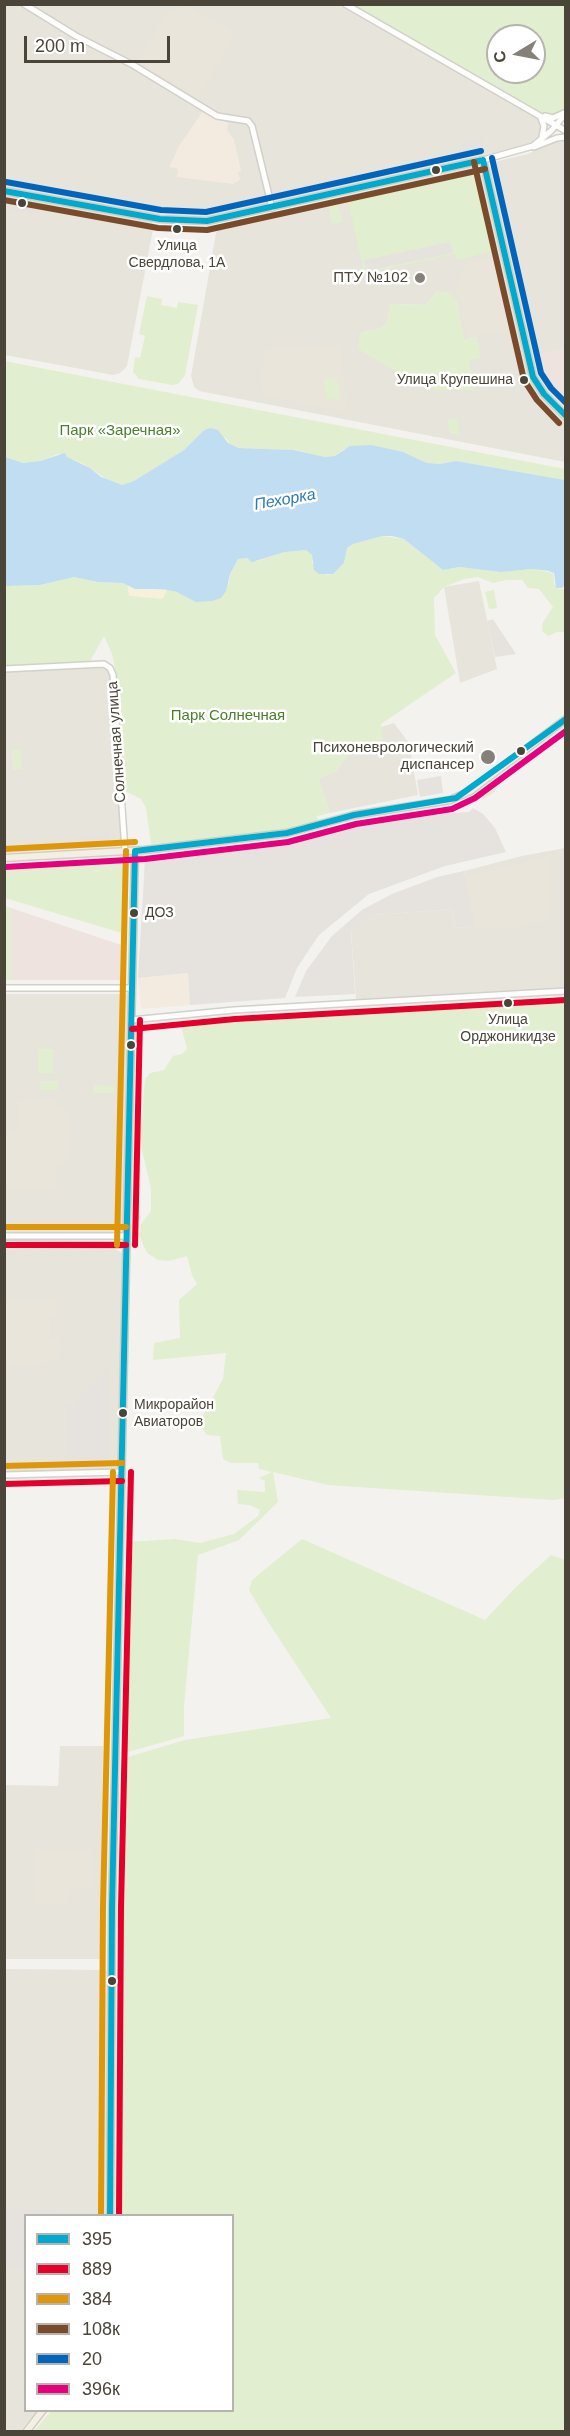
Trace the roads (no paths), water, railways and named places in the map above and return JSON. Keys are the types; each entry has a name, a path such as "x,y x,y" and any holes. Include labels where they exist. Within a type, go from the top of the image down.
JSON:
{"main road":[{"path":"4,191 160,219 216,220 483,160 533,377 544,394 566,417"},
{"path":"4,858 125,851 287,833 354,815 456,798 566,719"},
{"path":"110,2214 112,1906 135,850"},
{"path":"26,2432 41,2412"}],"street":[{"path":"24,4 76,36 133,65 217,116 248,120 252,126 272,208"},
{"path":"345,4 566,131"},
{"path":"535,112 553,118 566,112"},
{"path":"535,112 544,126 543,135 538,143"},
{"path":"527,149 538,143 566,112"},
{"path":"483,160 566,137"},
{"name":"Солнечная улица","path":"4,669 104,664 110,668 113,675 125,851"},
{"path":"4,988 132,987"},
{"path":"130,1020 234,1010 566,991"},
{"path":"4,1236 126,1236"},
{"path":"4,1244 126,1245"},
{"path":"4,1475 122,1472"}],"water":[{"name":"Пехорка","path":"210,428 218,430 228,443 238,448 293,450 325,457 335,456 350,446 371,445 403,452 427,463 440,464 456,461 565,480 565,585 562,588 556,588 554,573 549,571 532,569 501,572 459,567 443,570 404,539 382,536 353,544 347,548 344,563 333,574 319,574 314,570 312,555 306,550 285,552 252,562 247,558 238,559 230,574 226,591 221,598 212,601 196,602 177,592 163,589 135,589 123,583 98,582 74,577 40,585 5,586 5,457 23,463 40,461 65,453 67,457 90,468 101,477 122,485 134,481 184,450 203,431"}],"place":[{"name":"Улица Свердлова, 1А","path":"177,229"},
{"name":"ПТУ №102","path":"420,278"},
{"name":"Улица Крупешина","path":"524,380"},
{"name":"Психоневрологический диспансер","path":"488,757"},
{"name":"ДОЗ","path":"134,913"},
{"name":"Улица Орджоникидзе","path":"508,1003"},
{"name":"Микрорайон Авиаторов","path":"123,1413"}],"park label":[{"name":"Парк «Заречная»","path":"120,431"},
{"name":"Парк Солнечная","path":"228,716"}]}
